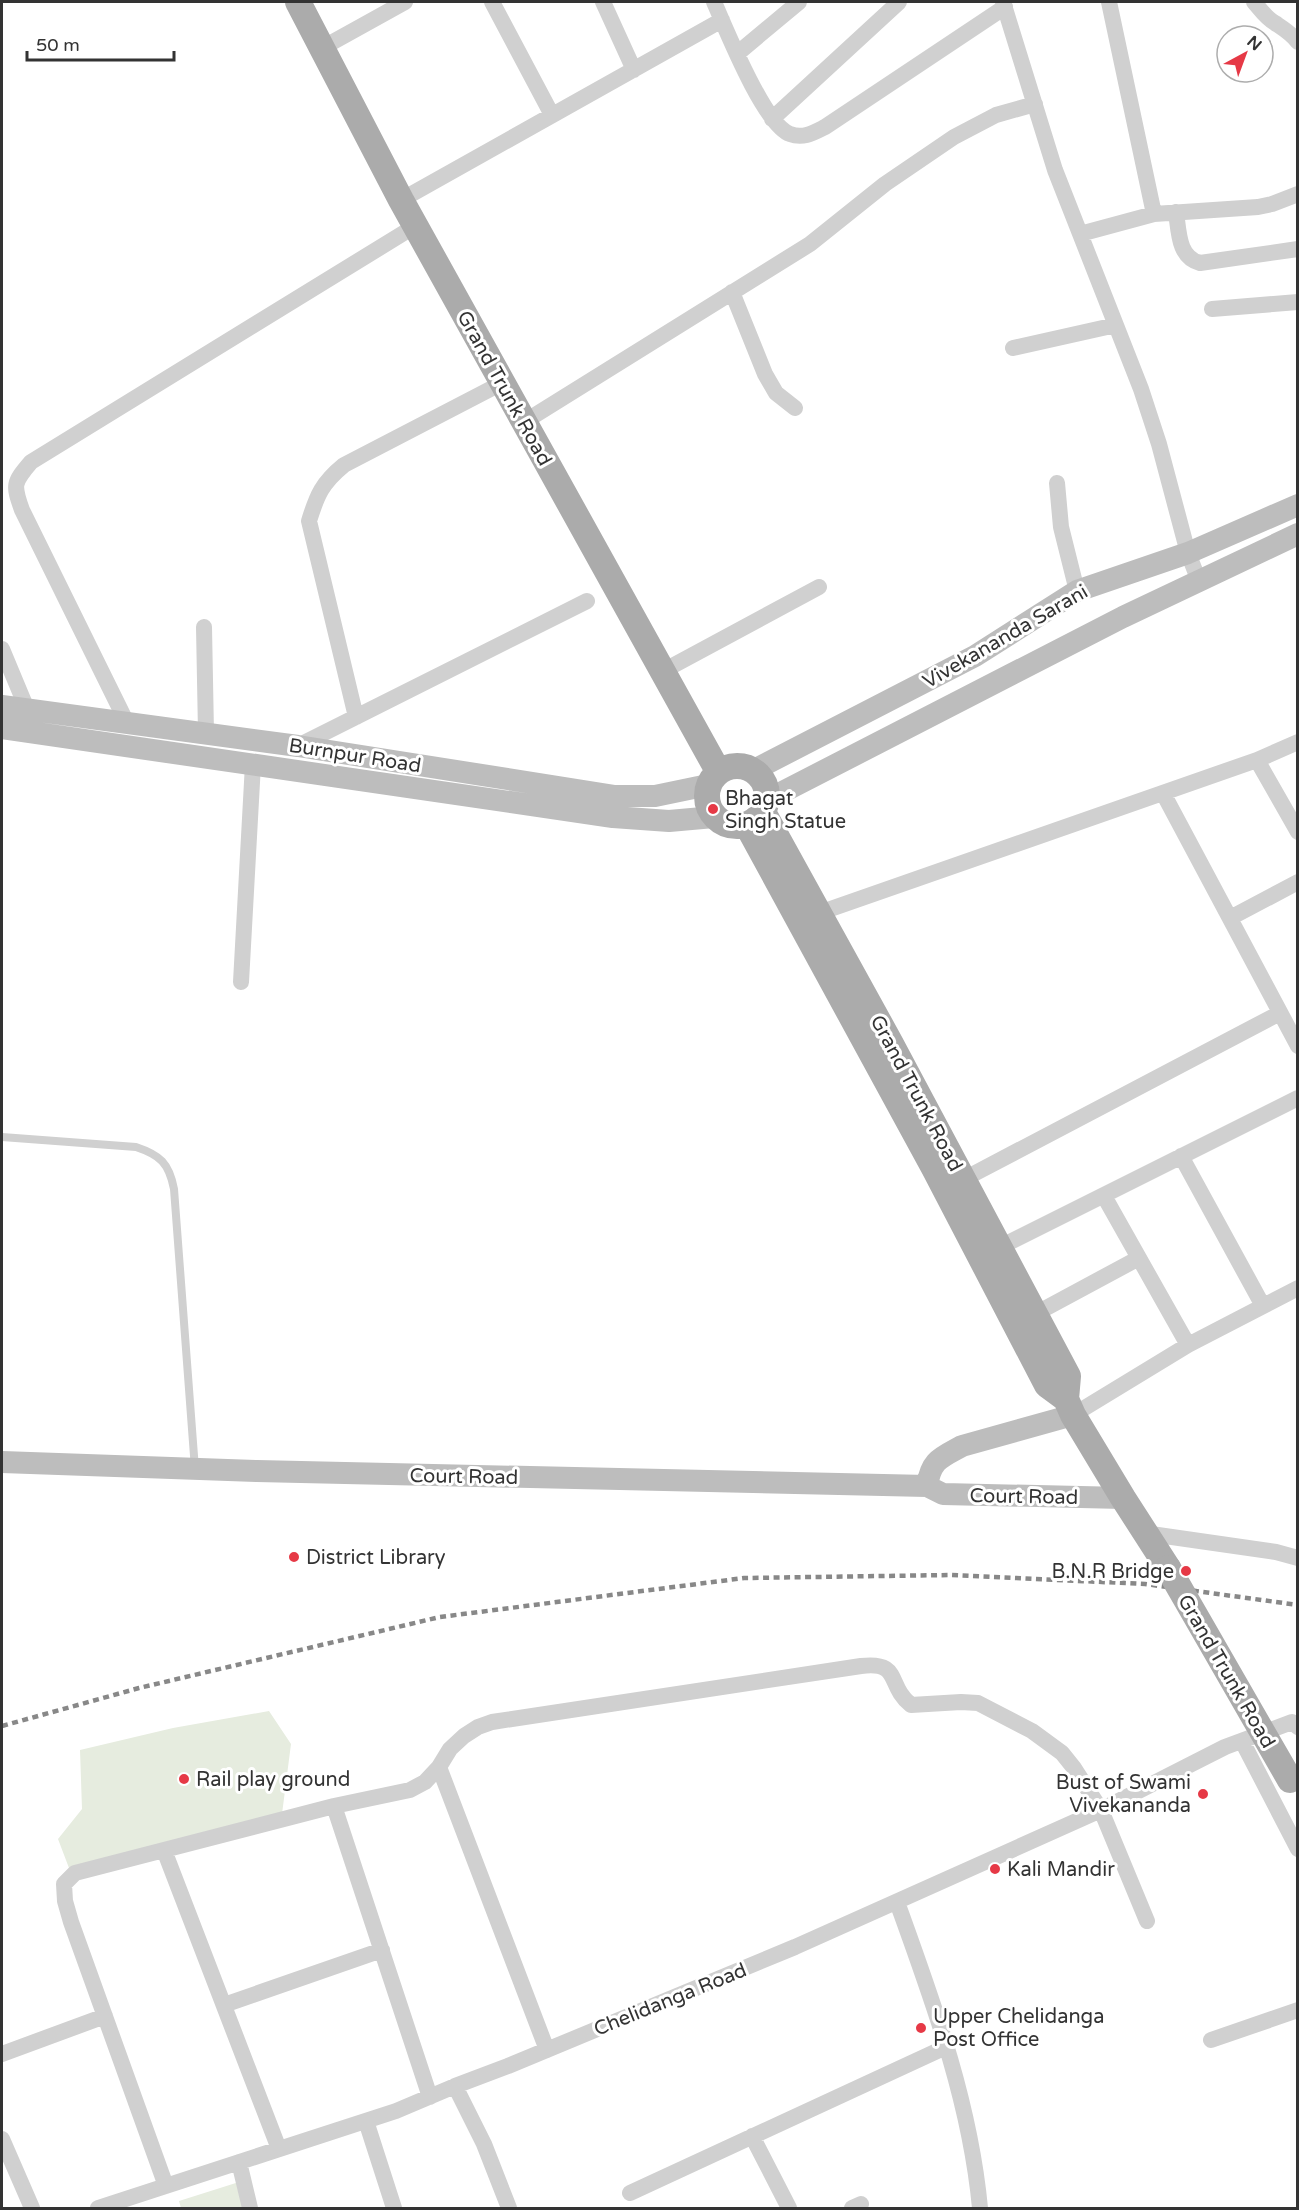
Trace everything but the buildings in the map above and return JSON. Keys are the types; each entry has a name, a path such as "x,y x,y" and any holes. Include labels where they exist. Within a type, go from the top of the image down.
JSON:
{"main road":[{"name":"Grand Trunk Road","path":"298,2 400,200 663,671 713,778 706,802 714,817"},
{"path":"713,778 736,765 754,770"},
{"name":"Grand Trunk Road","path":"754,770 764,783 759,812 934,1168 1068,1396 1123,1498 1156,1550 1294,1787"},
{"name":"Grand Trunk Road","path":"759,812 819,913 1000,1247 1035,1314 1068,1396"},
{"path":"714,817 724,824 735,826 759,812"}],"street":[{"path":"322,48 405,2"},
{"path":"492,2 552,115"},
{"path":"603,2 634,70"},
{"path":"714,2 753,87 772,119 788,134 806,137 825,128 1004,4 1055,170 1141,389 1188,553 1199,581"},
{"path":"738,53 799,2"},
{"path":"772,119 899,2"},
{"path":"1109,2 1154,214"},
{"path":"1254,2 1264,15 1288,30 1298,42"},
{"path":"400,200 722,20"},
{"path":"524,422 810,244 885,184 954,137 996,115 1035,104"},
{"path":"1080,234 1154,214 1258,207 1298,194"},
{"path":"1176,212 1183,251 1191,260 1200,263 1298,249"},
{"path":"127,723 22,510 14,489 19,476 31,462 415,226"},
{"path":"732,292 765,374 776,393 795,408"},
{"path":"1212,309 1298,302"},
{"path":"1013,348 1116,325"},
{"path":"356,717 309,521 317,495 328,478 344,465 502,383"},
{"path":"1057,483 1061,527 1077,591"},
{"name":"Vivekananda Sarani","path":"754,770 975,656 1077,591 1188,553 1298,505"},
{"name":"Vivekananda Sarani","path":"759,812 1123,617 1298,534"},
{"path":"663,671 819,587"},
{"path":"298,746 587,601"},
{"path":"204,627 206,733"},
{"path":"2,649 27,709"},
{"name":"Burnpur Road","path":"2,706 298,746 615,796 656,796 713,778"},
{"path":"2,728 613,817 669,821 714,817"},
{"path":"819,913 1257,760 1298,742"},
{"path":"1257,760 1298,832"},
{"path":"241,982 254,764"},
{"path":"1163,793 1298,1046"},
{"path":"1230,918 1298,882"},
{"path":"964,1179 1280,1013"},
{"path":"1000,1247 1298,1098"},
{"path":"1181,1156 1263,1306"},
{"path":"1104,1196 1188,1345"},
{"path":"1035,1314 1139,1258"},
{"path":"927,1486 930,1469 945,1455 1068,1396 1188,1345 1298,1288"},
{"name":"Court Road","path":"2,1462 195,1469 927,1486 943,1494 1123,1498"},
{"path":"1156,1550 1276,1552 1298,1558"},
{"path":"166,2186 71,1922 65,1901 64,1884 75,1873 334,1806 411,1790 425,1782 439,1767 450,1749 464,1736 492,1722 874,1664 886,1668 894,1676 896,1688 901,1696 911,1704 978,1703 1041,1737 1062,1753 1101,1810 1148,1921"},
{"name":"Chelidanga Road","path":"98,2208 396,2111 725,1977 897,1902 1101,1810 1226,1746 1292,1722 1298,1727"},
{"path":"1242,1741 1298,1849"},
{"path":"439,1767 547,2050"},
{"path":"334,1806 430,2097"},
{"path":"164,1850 279,2149"},
{"path":"897,1902 948,2046 968,2125 977,2171 980,2208"},
{"path":"224,2005 382,1950"},
{"path":"1211,2040 1298,2010"},
{"path":"2,2054 105,2016"},
{"path":"630,2193 948,2046"},
{"path":"455,2086 484,2144 509,2208"},
{"path":"366,2121 394,2208"},
{"path":"752,2136 789,2208"},
{"path":"2,2139 32,2208"},
{"path":"239,2162 250,2208"}],"lane":[{"path":"2,1137 136,1147 153,1153 165,1163 172,1175 195,1469"}],"shaded area":[{"name":"Rail play ground","path":"269,1711 291,1744 282,1814 69,1868 58,1839 82,1809 80,1750 173,1728"},
{"path":"239,2182 246,2208 181,2208 179,2201"}],"railway":[{"path":"2,1726 139,1688 440,1617 744,1578 951,1575 1145,1584 1298,1605"}],"place":[{"name":"Bhagat Singh Statue","path":"713,809"},
{"name":"District Library","path":"294,1557"},
{"name":"B.N.R Bridge","path":"1186,1571"},
{"name":"Rail play ground","path":"184,1779"},
{"name":"Bust of Swami Vivekananda","path":"1203,1794"},
{"name":"Kali Mandir","path":"995,1869"},
{"name":"Upper Chelidanga Post Office","path":"921,2028"}]}
